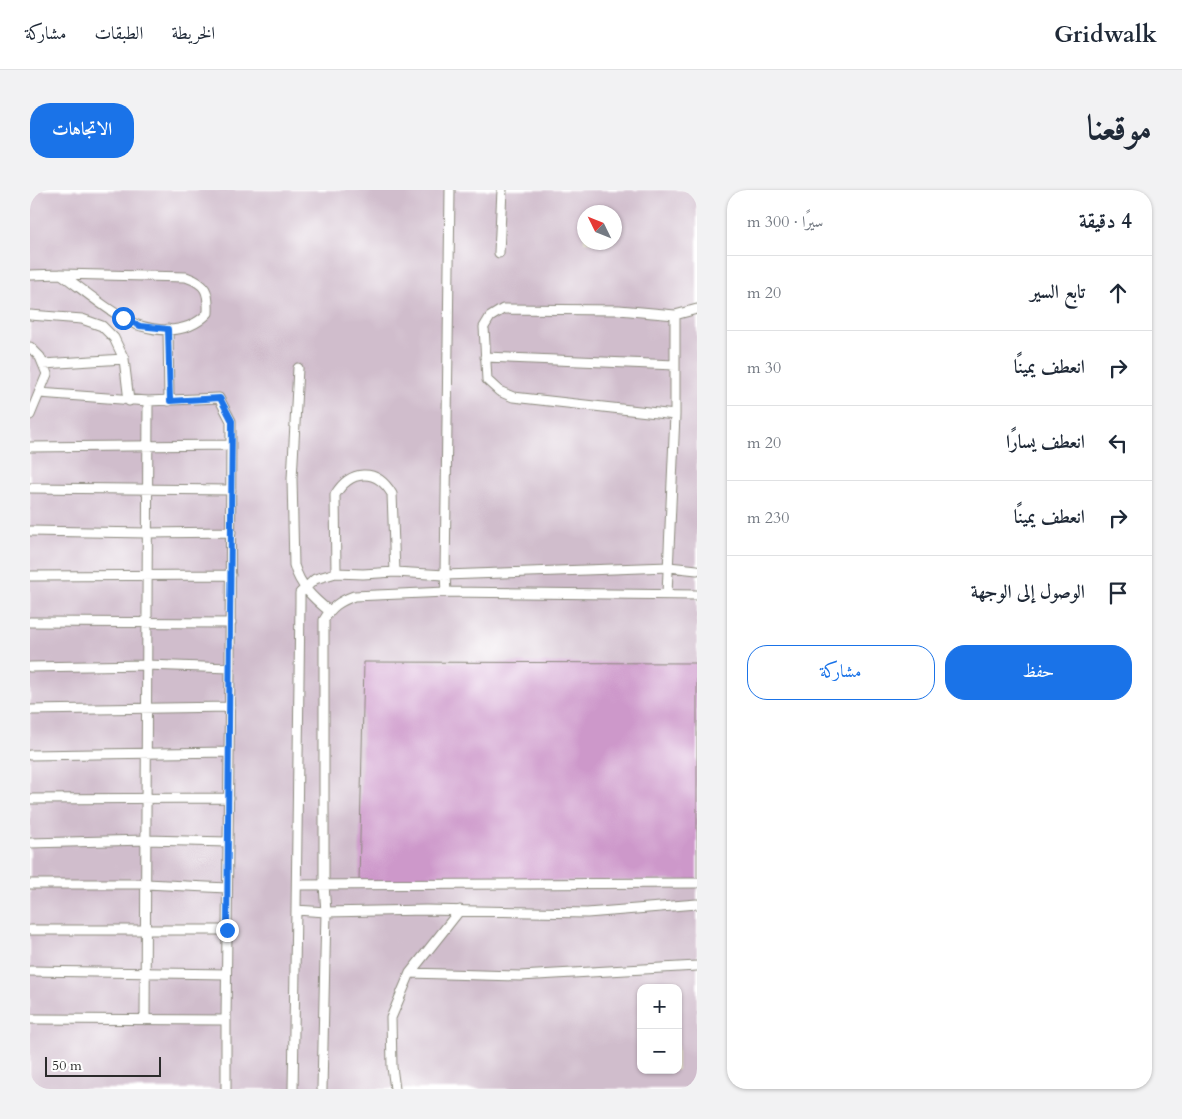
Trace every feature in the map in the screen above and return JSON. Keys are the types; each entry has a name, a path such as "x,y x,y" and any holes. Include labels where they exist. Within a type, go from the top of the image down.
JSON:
{"lane":[{"path":"446,592 450,190"},
{"path":"499,253 502,190"},
{"path":"30,275 61,274 186,277 200,282 206,291 208,313 198,323 179,330 140,326 123,318 61,274"},
{"path":"675,416 513,398 499,391 487,380 484,327 490,317 503,310 619,310 675,315 697,309"},
{"path":"667,594 675,416 675,315"},
{"path":"30,316 82,319 102,326 114,338 124,359 129,400"},
{"path":"168,329 170,401"},
{"path":"30,347 40,357 47,374 30,415"},
{"path":"486,357 675,365"},
{"path":"43,364 124,359"},
{"path":"298,368 292,480 294,565 297,576 310,596 329,611"},
{"path":"39,393 148,402 220,398 232,421 226,1089"},
{"path":"145,1020 148,402"},
{"path":"30,447 148,444 231,445"},
{"path":"336,573 335,495 349,479 369,474 384,482 392,494 395,572"},
{"path":"30,488 231,490"},
{"path":"30,531 231,532"},
{"path":"293,1089 300,593 314,579 336,573 395,572 445,575 669,567 697,570"},
{"path":"30,576 231,575"},
{"path":"322,1089 326,912 324,885 324,620 329,611 340,601 354,596 446,592 697,595"},
{"path":"30,622 231,623"},
{"path":"30,667 147,665 230,668"},
{"path":"30,710 230,707"},
{"path":"30,755 229,752"},
{"path":"30,799 229,798"},
{"path":"30,844 146,840 228,842"},
{"path":"297,885 697,883"},
{"path":"30,884 146,884 228,888"},
{"path":"296,910 326,912 460,910 587,914 697,904"},
{"path":"395,1089 392,1067 391,1018 410,973 460,910"},
{"path":"30,930 227,930"},
{"path":"410,973 520,976 697,966"},
{"path":"30,971 226,974"},
{"path":"30,1019 226,1020"}],"shaded area":[{"path":"30,190 697,190 697,1089 30,1089"}],"building":[{"path":"364,662 697,663 697,880 359,882"}],"route":[{"path":"123,318 140,326 168,329 170,401 220,398 232,421 227,930"}]}
